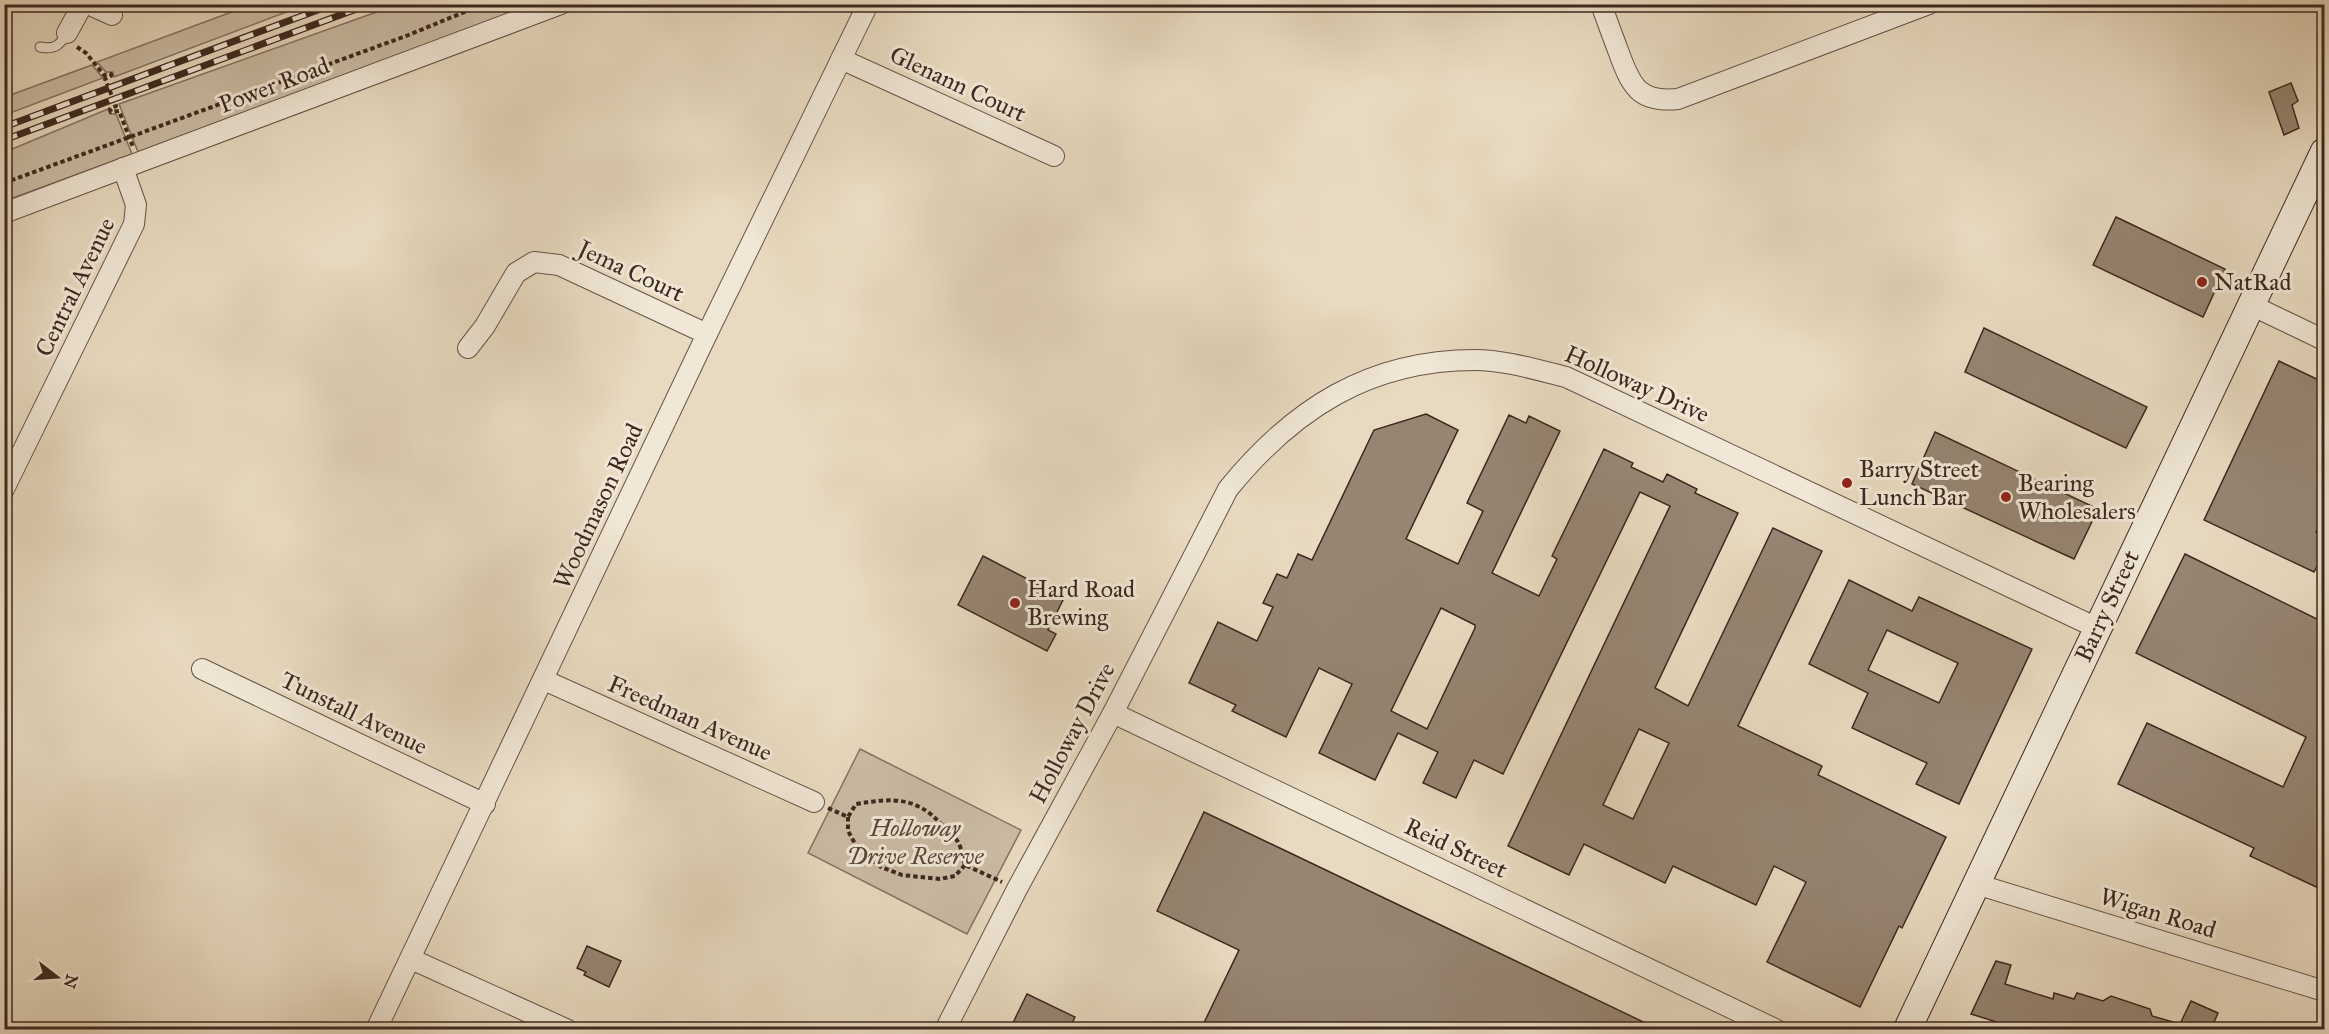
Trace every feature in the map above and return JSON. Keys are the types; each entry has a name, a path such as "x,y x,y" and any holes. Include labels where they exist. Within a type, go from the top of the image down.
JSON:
{"main road":[{"name":"Barry Street","path":"1907,1029 2325,152"}],"street":[{"path":"65,36 83,4"},
{"path":"88,4 111,15"},
{"name":"Power Road","path":"4,213 561,4"},
{"name":"Woodmason Road","path":"376,1029 707,334 868,4"},
{"path":"1601,4 1630,81 1639,92 1651,98 1665,100 1678,99 1929,4"},
{"name":"Glenann Court","path":"841,59 1054,156"},
{"name":"Central Avenue","path":"4,489 134,224 136,205 132,165"},
{"name":"Jema Court","path":"468,348 485,326 516,273 534,262 559,265 707,334"},
{"path":"2251,305 2325,340"},
{"name":"Holloway Drive","path":"945,1029 1017,889 1113,714 1228,489 1249,463 1274,438 1332,395 1392,371 1428,363 1477,360 1566,377 2097,627"},
{"name":"Tunstall Avenue","path":"202,669 485,804"},
{"name":"Freedman Avenue","path":"544,680 814,802"},
{"name":"Reid Street","path":"1113,714 1777,1029"},
{"name":"Wigan Road","path":"1976,884 2325,991"},
{"path":"411,959 568,1029"}],"lane":[{"path":"40,47 60,45 65,36"}],"path":[{"path":"4,183 406,36 484,4"},
{"path":"65,36 86,53 104,75 111,74 105,79 116,106 110,109 111,112 119,111 129,137 132,165"},
{"path":"965,865 955,876 940,879 902,875 881,867 858,849 848,831 848,817 855,804 896,800 920,804 935,816 958,842 965,865 1017,889"},
{"path":"814,802 848,817"}],"green space":[{"path":"253,4 305,5 114,77 113,72 106,72 97,62"},
{"path":"399,4 531,5 138,152 119,104"},
{"path":"92,65 103,78 5,115 5,97"},
{"path":"108,109 110,114 116,114 132,154 5,201 5,152"},
{"name":"Holloway Drive Reserve","path":"860,749 1021,830 967,934 808,853"}],"building":[{"path":"2291,83 2298,101 2292,105 2299,128 2284,135 2269,92"},
{"path":"2116,217 2225,269 2203,317 2093,265"},
{"name":"Bearing Wholesalers","path":"1984,328 2147,407 2126,448 1965,372"},
{"path":"2279,361 2325,383 2325,515 2316,532 2325,536 2325,551 2314,572 2204,520"},
{"path":"1426,414 1458,430 1406,539 1458,564 1483,511 1467,503 1509,415 1526,423 1529,416 1560,431 1492,573 1539,596 1557,559 1552,556 1604,449 1633,463 1631,467 1663,482 1667,474 1697,489 1695,493 1738,513 1655,688 1688,706 1773,528 1822,551 1738,726 1822,766 1818,775 1946,837 1902,928 1899,926 1860,1007 1767,962 1806,882 1774,866 1756,905 1673,866 1665,883 1584,844 1569,875 1508,846 1670,506 1640,492 1503,774 1474,760 1456,798 1423,783 1438,752 1398,733 1375,780 1319,753 1352,684 1319,668 1286,737 1232,711 1236,705 1189,683 1218,622 1257,641 1273,607 1263,603 1277,574 1287,578 1298,554 1312,560 1374,430","holes":["1441,608 1475,625 1475,628 1427,729 1391,711","1639,729 1669,743 1633,819 1603,805"]},
{"name":"Bearing Wholesalers","path":"1935,432 2098,509 2074,559 1912,484"},
{"path":"2185,554 2325,623 2325,891 2250,856 2254,848 2118,784 2147,723 2283,787 2306,737 2136,653"},
{"path":"983,556 1064,598 1048,630 1056,634 1047,651 958,605"},
{"path":"1849,580 1912,611 1919,597 2032,649 1959,804 1916,784 1927,763 1852,728 1868,693 1809,664","holes":["1887,630 1958,663 1939,703 1868,670"]},
{"path":"1204,812 1658,1029 1201,1029 1239,950 1157,911"},
{"path":"587,946 621,961 609,987 584,975 586,972 577,968"},
{"path":"1996,961 2011,965 2005,984 2053,999 2054,993 2074,999 2077,993 2103,1001 2111,996 2150,1009 2152,1016 2180,1024 2191,1001 2218,1013 2211,1029 2019,1029 1971,1014"},
{"path":"1027,994 1075,1017 1069,1029 1010,1029"}],"railway":[{"path":"4,127 334,4"},
{"path":"4,140 370,4"}],"place":[{"name":"NatRad","path":"2202,282"},
{"name":"Barry Street Lunch Bar","path":"1847,483"},
{"name":"Bearing Wholesalers","path":"2006,497"},
{"name":"Hard Road Brewing","path":"1015,603"}]}
